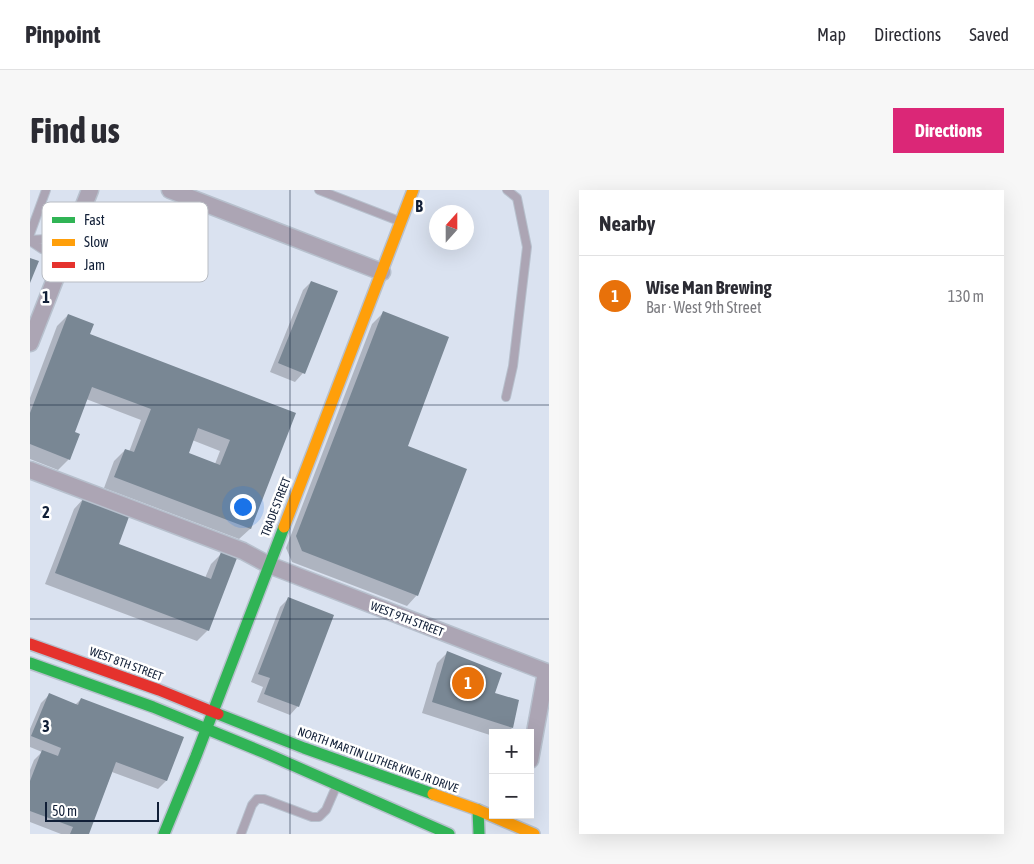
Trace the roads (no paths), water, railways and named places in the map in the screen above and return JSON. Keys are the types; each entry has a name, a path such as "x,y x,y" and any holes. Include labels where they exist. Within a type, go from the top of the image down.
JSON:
{"main road":[{"name":"TRADE STREET","path":"164,834 413,190"},
{"name":"WEST 8TH STREET","path":"30,644 106,670 212,712"},
{"path":"30,663 126,697 265,753 449,834"},
{"name":"NORTH MARTIN LUTHER KING JR DRIVE","path":"212,712 304,748 478,810 529,832"},
{"path":"466,826 478,810"},
{"path":"478,810 479,834"}],"street":[{"path":"85,202 90,190"},
{"path":"173,191 201,202"},
{"path":"208,205 382,272"},
{"path":"30,344 54,282"},
{"name":"WEST 9TH STREET","path":"30,470 243,551 269,565 547,673"},
{"path":"534,740 547,673"}],"lane":[{"path":"30,234 46,190"},
{"path":"319,190 401,221"},
{"path":"343,199 346,190"},
{"path":"506,397 513,366 526,246 517,198 507,190"},
{"path":"30,241 42,248"},
{"path":"240,834 252,805 257,799 312,817 319,817 326,810 337,785"}],"place":[{"name":"Wise Man Brewing","path":"468,683"}]}
